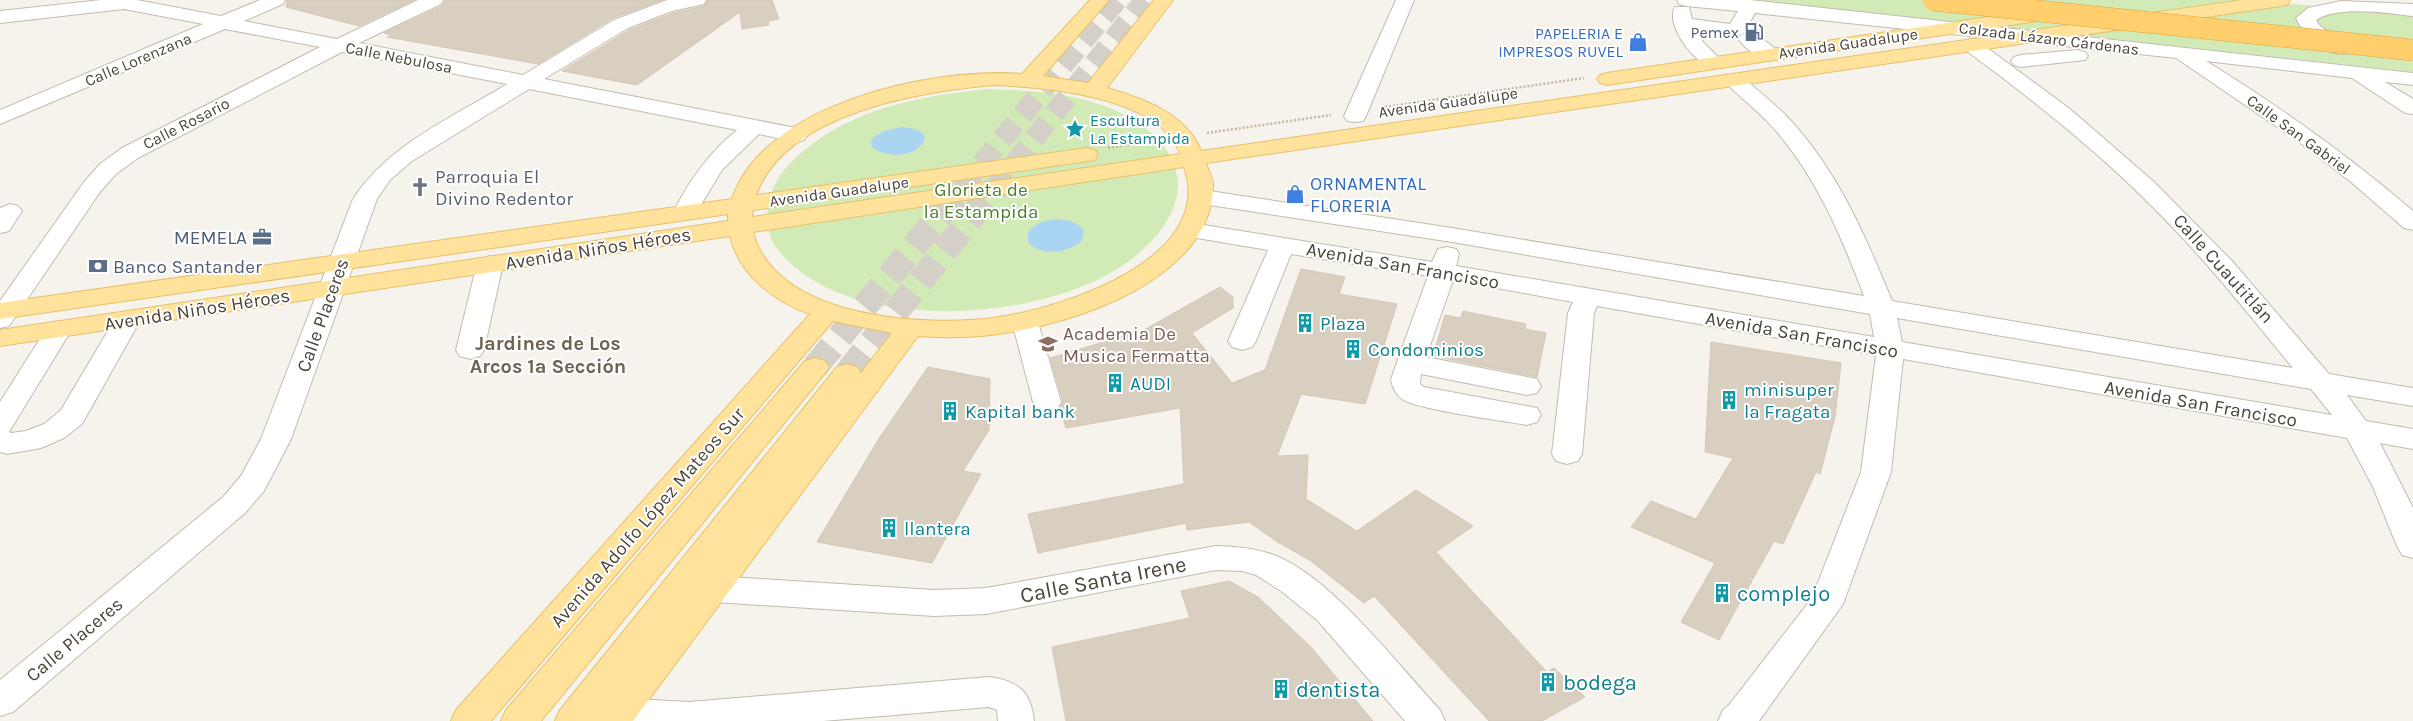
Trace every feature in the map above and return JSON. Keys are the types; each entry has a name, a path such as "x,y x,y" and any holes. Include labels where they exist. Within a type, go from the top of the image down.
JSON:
{"highway":[{"name":"Calzada Lázaro Cárdenas","path":"1933,0 2413,50"},
{"path":"2094,0 2413,33"}],"main road":[{"path":"1028,80 1100,0"},
{"path":"1094,90 1164,0"},
{"name":"Avenida Guadalupe","path":"1191,149 1355,116 1724,71 1769,54 1962,36 2026,37 2281,0"},
{"name":"Avenida Guadalupe","path":"1191,149 1962,36 2136,3"},
{"path":"1028,80 1094,90 1126,100 1162,120 1191,149 1200,169 1203,197 1191,230 1174,251 1150,271 1119,290 1083,306 1025,322 953,330 909,329 826,312 783,292 754,266 743,243 740,216 748,186 760,168 776,151 796,135 823,119 896,92 958,81 1028,80"},
{"name":"Avenida Niños Héroes","path":"0,338 490,264 740,216 1191,149"},
{"name":"Avenida Niños Héroes","path":"2,314 685,213 740,216"},
{"name":"Avenida Adolfo López Mateos Sur","path":"469,721 826,312"},
{"path":"615,717 909,329"},
{"name":"Avenida Adolfo López Mateos Sur","path":"519,721 815,367"},
{"path":"573,721 847,373"}],"street":[{"path":"3,16 20,0"},
{"name":"Calle Lorenzana","path":"0,118 276,0"},
{"name":"Calle Rosario","path":"2,314 92,187 108,169 137,149 339,45 434,0"},
{"name":"Calle Placeres","path":"0,702 234,505 253,483 276,439 365,199 375,182 387,169 404,156 622,24 643,14 697,0"},
{"path":"1355,116 1405,0"},
{"path":"1682,0 1683,24 1692,42 1784,126 1820,173 1854,237 1882,308 1890,349 1876,472 1826,604 1742,716 1736,721"},
{"path":"2348,0 2413,6"},
{"name":"Calzada Lázaro Cárdenas","path":"1698,1 1750,6 1962,36"},
{"name":"Calle Nebulosa","path":"3,16 128,2 796,135"},
{"path":"2413,10 2350,4 2329,5 2312,11 2306,18 2309,27 2321,38 2342,49 2386,64 2413,70"},
{"path":"1683,24 1736,30 1750,6"},
{"name":"Calle Cuautitlán","path":"1962,36 2048,100 2172,210 2225,266 2357,430 2389,488 2413,546"},
{"path":"2026,37 2048,57"},
{"name":"Calzada Lázaro Cárdenas","path":"2026,37 2413,79"},
{"path":"1748,39 1769,54"},
{"name":"Calle San Gabriel","path":"2180,53 2276,115 2332,156 2413,223"},
{"path":"2021,62 2048,57 2078,56"},
{"path":"2354,72 2413,108"},
{"path":"685,213 695,189 710,167 730,146 754,127"},
{"name":"Avenida San Francisco","path":"1203,197 1452,235 2413,397"},
{"name":"Avenida San Francisco","path":"1191,230 1442,271 2413,439"},
{"path":"1452,235 1442,271 1405,379 1406,386 1412,392 1422,396 1527,415"},
{"path":"1242,341 1282,245"},
{"path":"470,350 490,264"},
{"path":"1668,310 1674,272"},
{"path":"1567,454 1581,314 1588,296"},
{"path":"0,440 7,444 31,441 54,431 72,417 128,319"},
{"path":"1025,322 1047,402"},
{"path":"0,425 59,329"},
{"path":"1410,363 1527,386"},
{"name":"Calle Santa Irene","path":"714,588 934,603 986,601 1216,558 1242,559 1266,565 1293,582 1329,611 1427,721"},
{"path":"615,717 690,718 989,692 1002,693 1011,700 1015,710 1016,721"}],"green space":[{"path":"1756,0 2254,0 2413,16 2413,72"},
{"name":"Glorieta de la Estampida","path":"986,89 1019,90 1073,97 1104,106 1131,119 1154,135 1169,154 1177,176 1176,200 1164,226 1139,253 1104,277 1059,295 1008,306 953,311 900,308 850,297 808,277 772,242 767,223 772,191 782,173 791,163 821,138 843,125 888,107 912,100"}],"water":[{"path":"902,127 912,128 923,134 925,137 917,149 910,153 893,155 878,151 872,147 871,142 873,138 884,131"},
{"path":"1057,219 1078,225 1084,231 1081,242 1068,249 1054,252 1040,250 1028,242 1028,232 1034,226 1045,221"}],"building":[{"path":"287,0 414,0 359,26 286,7"},
{"path":"445,0 662,0 613,18 538,64 387,37 391,35 384,33 442,6"},
{"path":"708,0 772,0 779,19 768,21 769,25 742,29 740,12 637,85 562,71 629,30 673,13 704,6"},
{"path":"1301,269 1345,277 1339,294 1397,304 1365,404 1301,394 1277,456 1308,455 1306,499 1357,531 1416,490 1473,526 1436,552 1547,672 1554,668 1585,697 1542,721 1489,721 1374,596 1364,603 1311,561 1276,541 1249,522 1187,530 1186,523 1038,553 1028,514 1184,484 1180,408 1066,428 1060,408 1063,401 1050,358 1144,330 1220,287 1233,297 1233,308 1192,333 1232,383 1265,370"},
{"path":"1463,311 1526,324 1525,329 1546,333 1537,377 1433,356 1445,315 1461,318"},
{"path":"1711,342 1841,363 1835,417 1820,474 1816,472 1783,544 1774,541 1719,640 1681,622 1715,563 1631,527 1651,501 1696,519 1733,458 1705,452"},
{"path":"928,367 990,379 989,430 963,471 981,474 932,563 817,542 880,437"},
{"path":"1229,581 1258,597 1310,646 1373,721 1066,721 1052,647 1190,618 1181,591"}],"tunnel":[{"path":"961,189 1117,0"},
{"path":"994,189 1145,0"},
{"path":"815,367 962,188"},
{"path":"847,373 995,188"}],"place":[{"name":"Pemex","path":"1754,32"},
{"name":"PAPELERIA E IMPRESOS RUVEL","path":"1638,42"},
{"name":"Escultura La Estampida","path":"1075,129"},
{"name":"Parroquia El Divino Redentor","path":"420,187"},
{"name":"ORNAMENTAL FLORERIA","path":"1295,194"},
{"name":"MEMELA","path":"262,237"},
{"name":"Banco Santander","path":"98,266"},
{"name":"Plaza","path":"1305,323"},
{"name":"Academia De Musica Fermatta","path":"1048,344"},
{"name":"Condominios","path":"1353,349"},
{"name":"AUDI","path":"1115,383"},
{"name":"minisuper la Fragata","path":"1729,400"},
{"name":"Kapital bank","path":"950,411"},
{"name":"llantera","path":"889,528"},
{"name":"complejo","path":"1722,593"},
{"name":"bodega","path":"1548,682"},
{"name":"dentista","path":"1281,689"}],"district":[{"name":"Jardines de Los Arcos 1a Sección","path":"548,354"}]}
